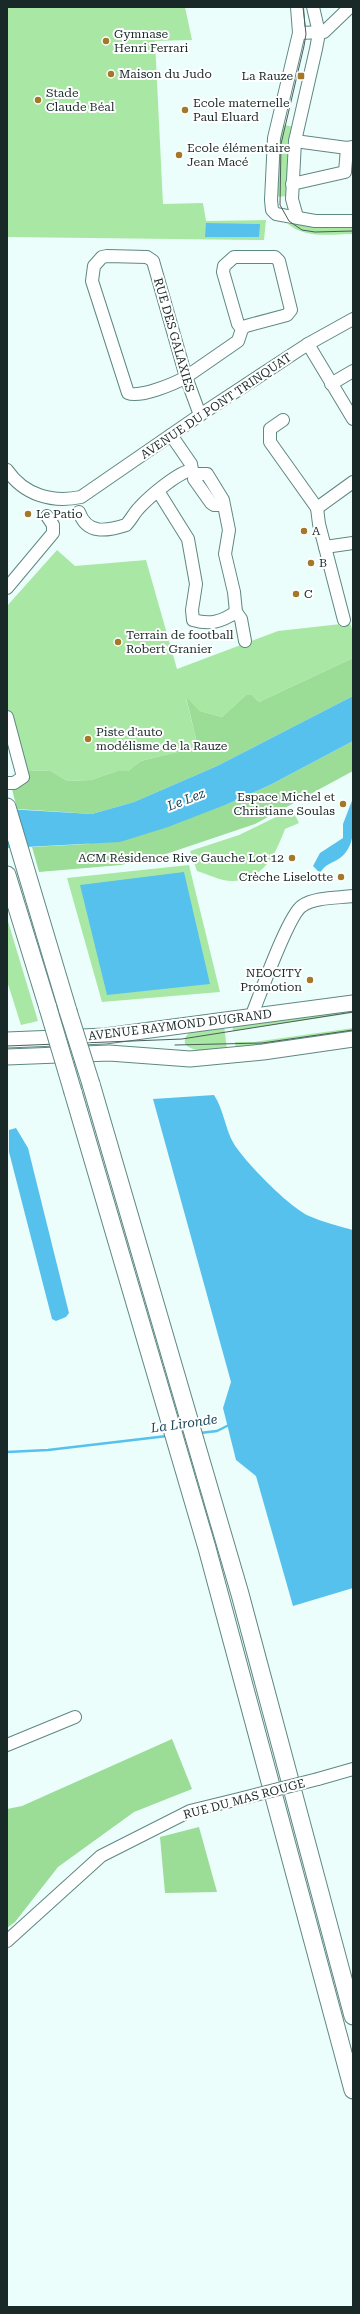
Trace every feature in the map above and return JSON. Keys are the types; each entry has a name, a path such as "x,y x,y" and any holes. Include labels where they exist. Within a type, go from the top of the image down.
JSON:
{"highway":[{"path":"7,808 91,1084 207,1481 268,1697 353,2016"},
{"path":"9,880 190,1485 353,2090"}],"main road":[{"name":"AVENUE RAYMOND DUGRAND","path":"7,1040 106,1036 251,1018 353,1003"},
{"name":"AVENUE RAYMOND DUGRAND","path":"7,1057 109,1053 190,1059 263,1052 353,1039"}],"street":[{"path":"297,7 299,33 274,138 271,200 272,210 276,214 321,222 353,221"},
{"path":"297,217 292,199 295,141 319,33 313,7"},
{"path":"299,33 319,33 329,28 350,7"},
{"path":"292,184 345,172 350,147 295,141"},
{"name":"RUE DES GALAXIES","path":"186,377 138,395 132,395 125,390 92,274 94,266 102,257 148,257 153,261 186,377 200,415"},
{"path":"234,257 275,257 279,261 291,310 287,315 242,329 238,324 223,272 224,266 234,257"},
{"name":"AVENUE DU PONT TRINQUAT","path":"7,470 21,486 36,495 52,500 67,500 81,497 200,415 308,344 353,319"},
{"path":"186,377 238,341 242,329"},
{"path":"308,344 353,419"},
{"path":"331,384 353,372"},
{"path":"283,420 270,429 270,442 317,508 319,524 344,620"},
{"path":"171,435 191,464 201,471"},
{"path":"79,512 82,519 92,529 114,529 126,525 138,508 158,491 186,471 201,471"},
{"path":"201,471 194,479 211,503 214,505 223,504 229,530 225,554 234,592 236,612 241,619 245,641"},
{"path":"317,508 353,482"},
{"path":"158,491 188,539 196,584 192,610 193,620 205,624 214,623 236,612"},
{"path":"7,588 53,533 53,525 47,516"},
{"path":"326,548 353,544"},
{"path":"7,717 23,777 14,783 7,783"},
{"path":"251,1018 289,924 300,906 319,901 353,896"},
{"path":"7,1745 75,1717"},
{"name":"RUE DU MAS ROUGE","path":"7,1941 101,1856 190,1811 353,1769"}],"green space":[{"path":"7,7 185,7 192,40 155,41 163,204 203,203 206,221 266,220 264,240 7,237"},
{"path":"280,124 294,127 289,196 274,197"},
{"path":"288,224 353,225 353,234 311,234 295,229"},
{"path":"57,550 75,566 146,560 177,669 278,631 350,623 353,632 353,658 259,702 252,695 246,695 222,717 200,711 186,698 198,747 141,761 128,771 117,771 91,780 67,781 51,771 24,770 7,708 7,606"},
{"path":"353,658 353,696 217,766 134,802 92,814 17,809 12,789 24,779 24,770 51,771 67,781 91,780 117,771 128,771 141,761 198,747 186,697 200,711 222,717 246,695 252,695 259,702"},
{"path":"353,741 353,771 255,824 169,853 121,865 39,872 32,847 87,844 230,803 272,784"},
{"path":"292,809 299,823 285,829 273,856 261,870 254,875 245,879 230,881 197,871 190,851 239,835"},
{"path":"189,865 220,992 102,1002 67,878"},
{"path":"7,918 38,1021 21,1025 7,981"},
{"path":"353,1007 353,1013 233,1031 232,1023"},
{"path":"224,1025 227,1050 199,1050 193,1049 185,1044 185,1038 188,1034 199,1028"},
{"path":"353,1028 353,1034 236,1050 235,1042 254,1042"},
{"path":"172,1739 192,1789 134,1812 58,1867 15,1922 7,1928 7,1809 22,1806"},
{"path":"199,1827 217,1892 165,1893 160,1837"}],"water":[{"path":"206,223 260,224 259,237 205,237"},
{"name":"Le Lez","path":"353,696 353,741 272,784 230,803 168,827 120,842 7,848 7,809 92,814 134,802 217,766"},
{"path":"353,798 354,822 350,846 340,858 327,866 320,873 313,866 320,853 343,838 343,824"},
{"path":"184,872 210,984 107,995 80,885"},
{"path":"214,1095 234,1144 268,1184 291,1204 309,1216 353,1230 353,1588 293,1606 256,1476 236,1460 223,1408 231,1382 153,1099"},
{"path":"16,1128 28,1148 69,1313 66,1317 56,1321 52,1319 9,1152 9,1130"}],"waterway":[{"name":"La Lironde","path":"200,1433 217,1431 229,1425"},
{"name":"La Lironde","path":"7,1452 48,1450 167,1436"}],"tram line":[{"path":"303,7 306,34 281,144 280,205 289,221 302,230 315,232 353,231"},
{"path":"7,1046 182,1039 353,1012"},
{"path":"175,1045 262,1043 353,1030"}],"place":[{"name":"Gymnase Henri Ferrari","path":"106,41"},
{"name":"Maison du Judo","path":"111,74"},
{"name":"La Rauze","path":"301,76"},
{"name":"Stade Claude Béal","path":"38,100"},
{"name":"Ecole maternelle Paul Eluard","path":"185,110"},
{"name":"Ecole élémentaire Jean Macé","path":"179,155"},
{"name":"Le Patio","path":"28,514"},
{"name":"A","path":"304,531"},
{"name":"B","path":"311,563"},
{"name":"C","path":"296,594"},
{"name":"Terrain de football Robert Granier","path":"118,642"},
{"name":"Piste d'auto modélisme de la Rauze","path":"88,739"},
{"name":"Espace Michel et Christiane Soulas","path":"343,804"},
{"name":"ACM Résidence Rive Gauche Lot 12","path":"292,858"},
{"name":"Crèche Liselotte","path":"341,877"},
{"name":"NEOCITY Promotion","path":"310,980"}]}
